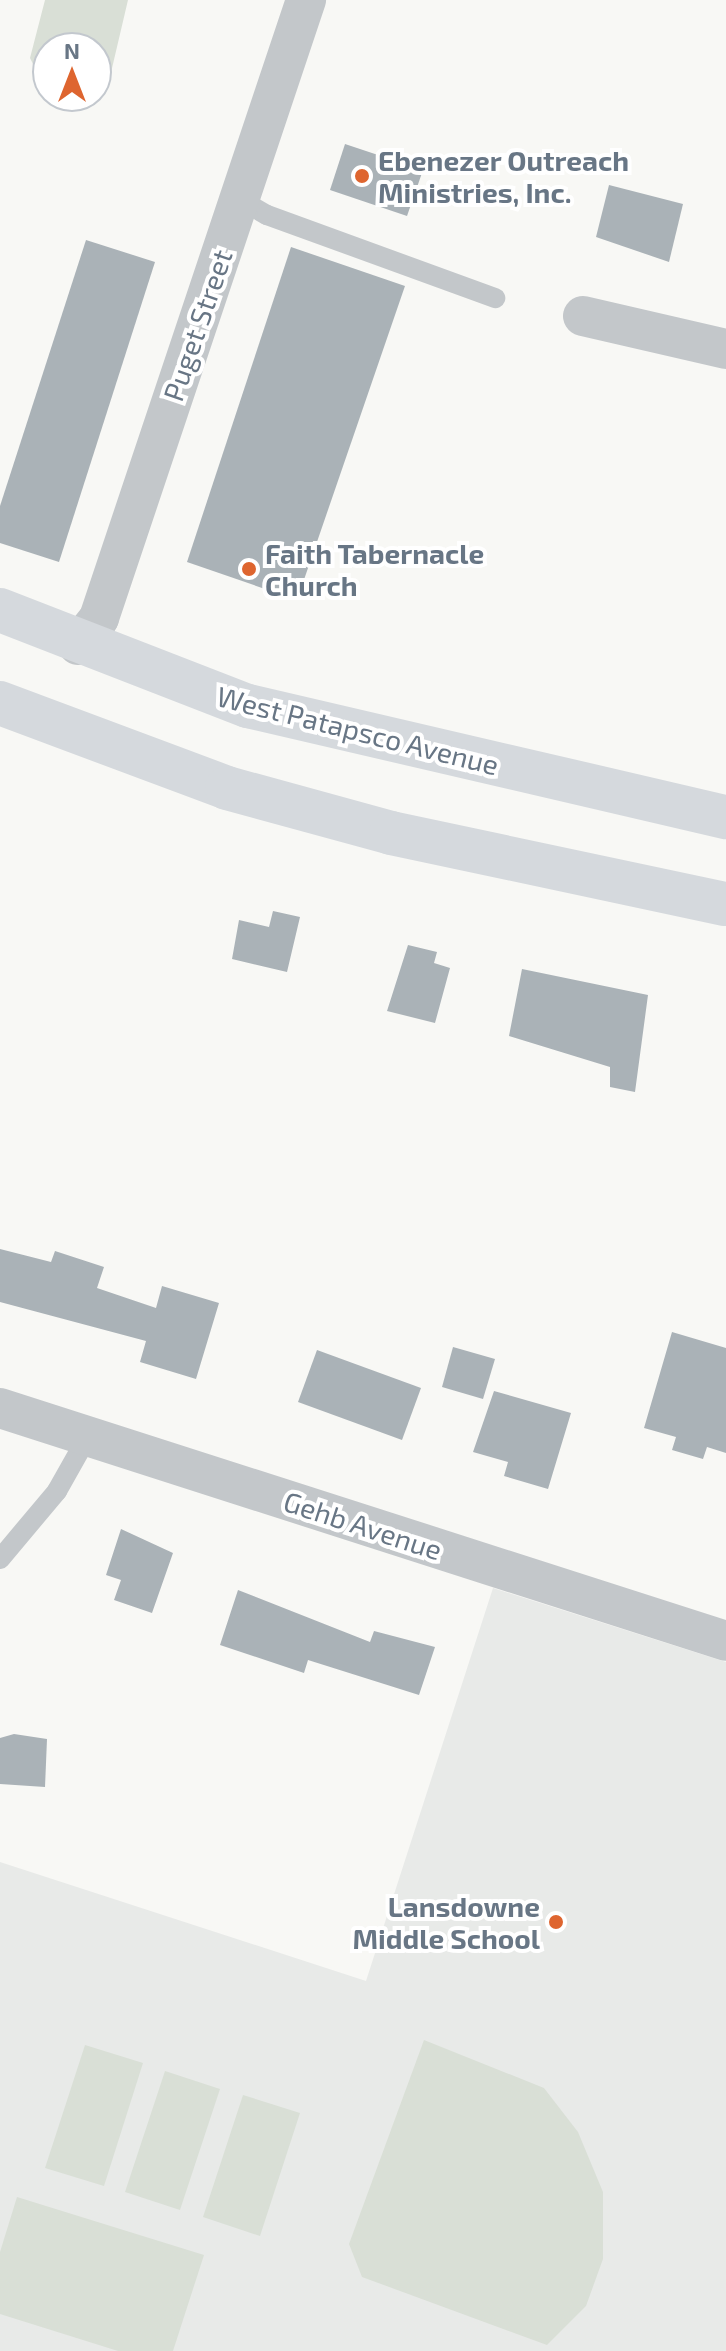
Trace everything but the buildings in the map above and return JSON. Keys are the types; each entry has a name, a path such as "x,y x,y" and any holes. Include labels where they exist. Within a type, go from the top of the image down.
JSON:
{"main road":[{"name":"West Patapsco Avenue","path":"0,610 78,645 248,706 726,817"},
{"path":"0,703 242,792 391,833 726,904"}],"street":[{"name":"Puget Street","path":"78,645 99,618 306,0"},
{"path":"583,316 726,349"},
{"name":"Gehb Avenue","path":"0,1408 726,1641"}],"lane":[{"path":"239,199 267,215 495,298"},
{"path":"0,1559 57,1491 88,1436"}],"shaded area":[{"path":"45,0 128,0 112,68 112,32 37,32"},
{"name":"Lansdowne Middle School","path":"493,1588 726,1662 726,2351 0,2351 0,1862 366,1981"},
{"path":"424,2040 544,2088 578,2132 603,2192 603,2259 586,2306 547,2345 362,2277 349,2244"},
{"path":"85,2045 143,2063 104,2186 45,2168"},
{"path":"165,2071 220,2089 180,2210 125,2192"},
{"path":"243,2095 300,2113 260,2236 203,2217"},
{"path":"17,2197 204,2255 173,2351 118,2351 0,2314 0,2252"}],"place":[{"name":"Ebenezer Outreach Ministries, Inc.","path":"362,176"},
{"name":"Faith Tabernacle Church","path":"249,569"},
{"name":"Lansdowne Middle School","path":"556,1922"}]}
